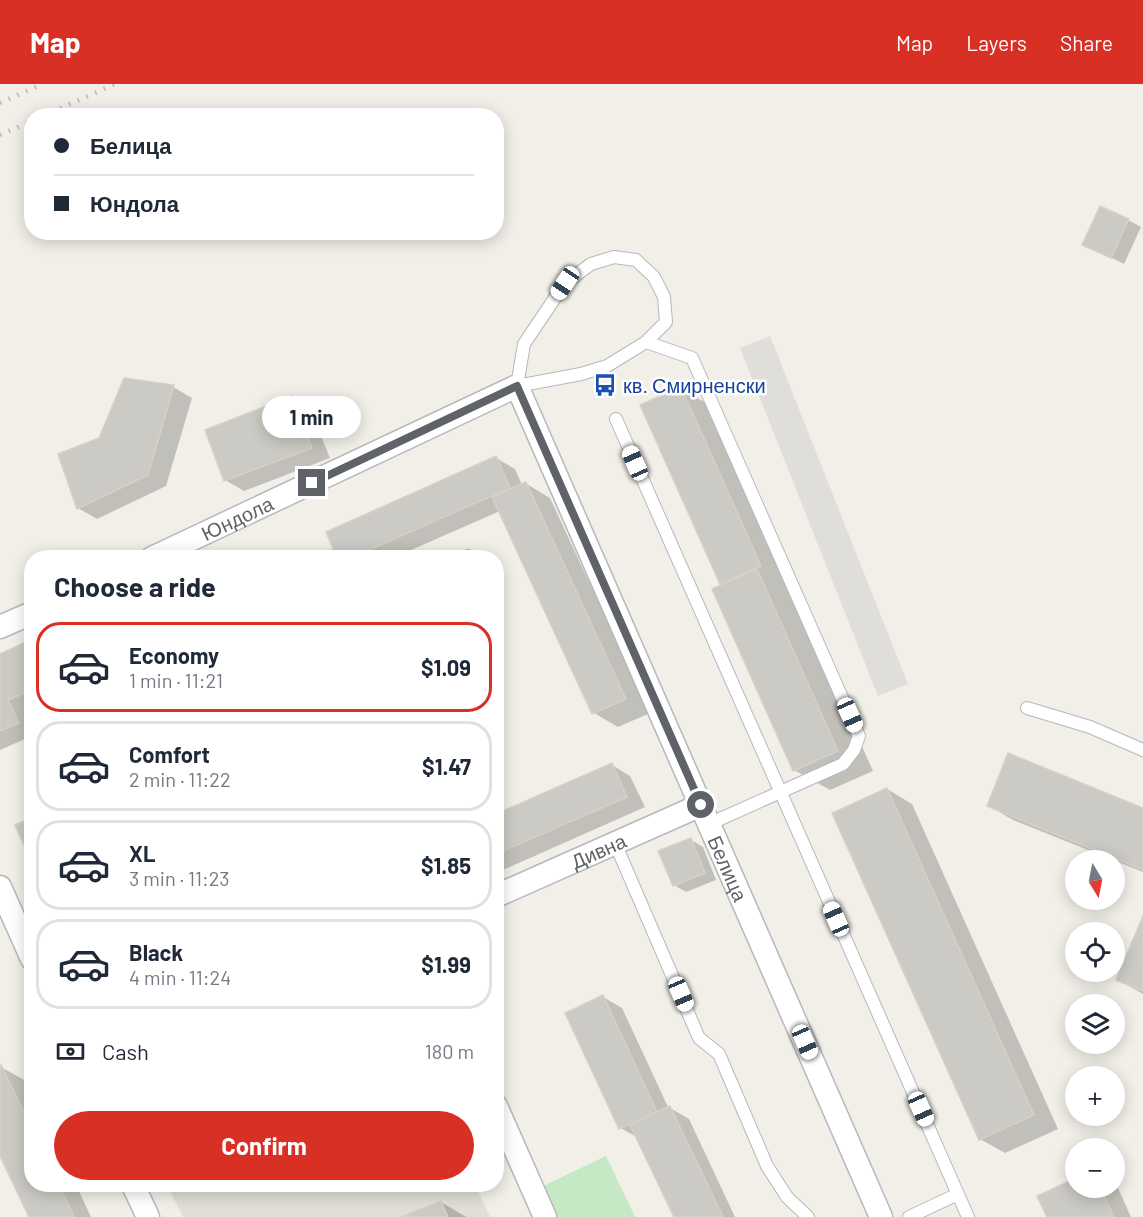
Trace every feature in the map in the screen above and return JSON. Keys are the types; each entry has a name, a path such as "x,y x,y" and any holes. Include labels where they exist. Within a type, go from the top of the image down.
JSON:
{"street":[{"name":"Юндола","path":"176,550 517,386"},
{"name":"Белица","path":"517,386 881,1217"},
{"path":"0,627 24,616"},
{"name":"Дивна","path":"504,892 615,843 705,814"},
{"path":"0,887 24,940"},
{"path":"504,1124 545,1217"},
{"path":"136,1192 148,1217"}],"lane":[{"path":"614,257 636,260 654,277 664,297 666,322 646,342 607,366 581,374 517,386 524,344 565,283 591,264 614,257"},
{"path":"646,342 692,358 860,736 854,750 843,764 780,791 705,814"},
{"path":"616,419 968,1217"},
{"path":"1027,708 1090,727 1143,750"},
{"path":"615,843 699,1038 719,1054 767,1166 787,1197 808,1217"},
{"path":"909,1217 958,1194"}],"shaded area":[{"path":"770,336 908,684 878,696 740,348"},
{"path":"478,1192 490,1217 183,1217 171,1193"}],"green space":[{"path":"606,1156 635,1217 555,1217 541,1187"}],"building":[{"path":"1100,206 1129,219 1111,258 1082,245"},
{"path":"124,378 174,385 148,475 77,509 58,454 99,438"},
{"path":"681,387 761,566 720,584 640,405"},
{"path":"292,396 312,448 224,481 205,430"},
{"path":"496,456 510,488 369,550 334,550 326,532"},
{"path":"526,482 626,699 592,714 492,497"},
{"path":"757,569 838,751 793,771 712,589"},
{"path":"24,643 24,693 8,700 19,723 0,731 0,654"},
{"path":"1008,753 1143,808 1143,870 1125,863 1125,850 1094,850 987,806"},
{"path":"612,763 627,797 504,851 504,810"},
{"path":"887,788 1034,1115 979,1140 832,813"},
{"path":"24,821 24,845 15,825"},
{"path":"691,838 705,873 673,886 658,851"},
{"path":"1143,916 1143,991 1121,982 1125,982 1125,959"},
{"path":"603,995 657,1112 619,1129 565,1013"},
{"path":"0,1066 24,1112 24,1192 62,1192 74,1217 29,1217 0,1156"},
{"path":"670,1106 723,1217 674,1217 630,1125"},
{"path":"1065,1183 1065,1198 1105,1198 1114,1217 1047,1217 1037,1196"},
{"path":"441,1201 448,1217 401,1217"}],"railway":[{"path":"0,103 42,84"},
{"path":"61,108 115,84"},
{"path":"0,135 24,124"}],"place":[{"name":"кв. Смирненски","path":"605,385"}],"route":[{"path":"312,483 517,386 701,805"}]}
